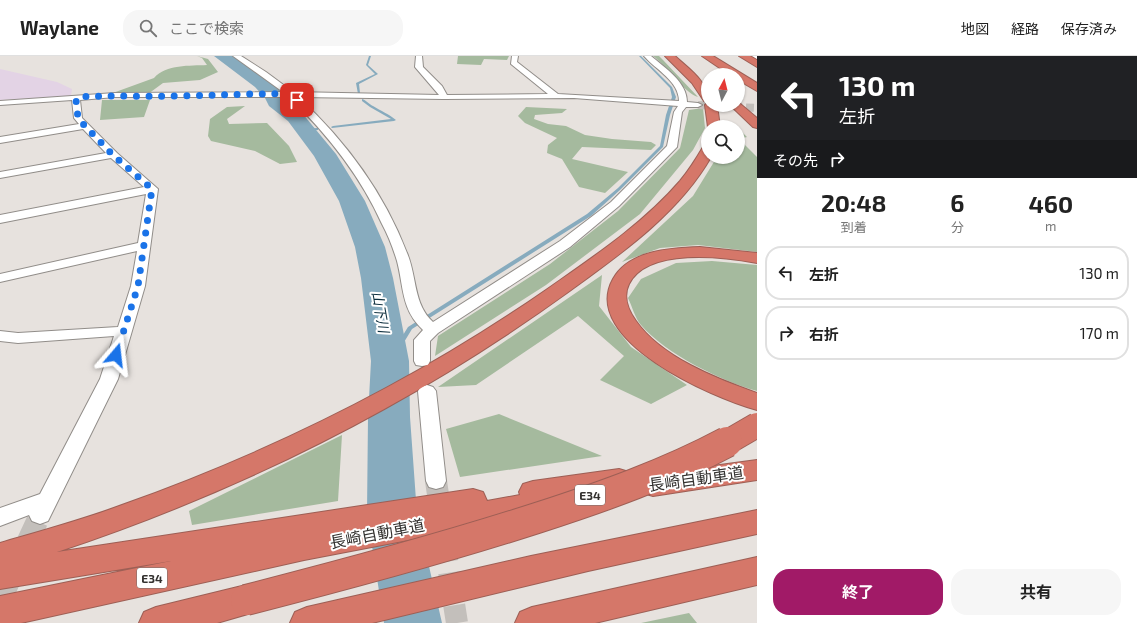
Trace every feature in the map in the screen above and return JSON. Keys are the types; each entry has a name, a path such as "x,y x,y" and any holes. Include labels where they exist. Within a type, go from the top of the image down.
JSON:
{"highway":[{"path":"670,56 696,81 701,88"},
{"path":"679,56 701,74"},
{"path":"699,56 714,68"},
{"path":"707,56 755,93"},
{"path":"740,58 757,64"},
{"path":"740,58 757,75"},
{"path":"745,89 755,93"},
{"path":"744,112 753,120 757,128"},
{"path":"0,557 90,529 174,498 316,434 421,378 462,354 516,319 599,261 632,235 662,207 692,175 701,161"},
{"path":"757,258 730,254 691,252 652,258 638,264 627,272 619,281 616,293 618,305 624,319 636,335 652,349 675,365 705,381 757,402"},
{"path":"156,623 368,569 497,531 590,500 676,468 757,425"},
{"path":"428,505 757,462"},
{"name":"長崎自動車道","path":"0,612 305,537 428,505 642,486 757,470"},
{"path":"307,623 661,541 757,522"},
{"path":"0,576 305,537"},
{"path":"532,623 629,599 757,571"}],"street":[{"path":"236,56 320,122 344,150 381,210 401,254 416,313 432,330"},
{"path":"419,56 419,67 439,88 444,97"},
{"path":"515,56 513,63 556,96"},
{"path":"428,505 421,378 422,340 432,330 564,244 615,204 672,147 678,112 683,95 675,81 647,56"},
{"path":"0,103 115,95 169,96 286,94 444,97 556,96 698,105"},
{"path":"79,97 76,100 78,118 113,155 152,189"},
{"path":"0,140 85,126"},
{"path":"0,175 113,155"},
{"path":"0,219 152,189"},
{"path":"0,517 44,508 109,379 138,286 152,189"},
{"path":"0,278 144,245"},
{"path":"0,336 18,338 124,330"}],"shaded area":[{"path":"0,69 57,82 72,89 71,96 0,100"}],"green space":[{"path":"197,56 208,59 218,72 200,80 163,83 148,94 110,94 154,78 165,70 186,66 207,65 202,58"},
{"path":"458,56 509,56 507,60 484,59 481,65 457,64"},
{"path":"653,56 659,56 698,97 681,85"},
{"path":"102,100 150,100 144,117 100,120"},
{"path":"245,106 227,119 229,124 267,123 289,146 297,162 280,164 255,151 211,141 208,136 210,119 227,107"},
{"path":"526,107 567,109 562,113 535,115 534,119 548,124 566,126 585,135 651,142 656,145 651,150 582,147 572,159 628,172 605,193 579,187 562,159 547,153 548,145 557,138 525,123 518,116"},
{"path":"701,108 701,112 703,112 704,120 701,120 701,135 693,150 640,214 546,285 435,356 438,336 550,264 618,211 680,148 689,110"},
{"path":"745,145 757,157 757,252 698,245 660,248 622,262 693,196 713,164 745,164"},
{"path":"712,261 757,265 757,391 727,381 679,356 665,346 641,325 628,298 641,279 676,263"},
{"path":"602,275 599,306 631,347 687,385 651,404 600,380 624,356 578,316 476,385 438,387"},
{"path":"499,414 602,456 460,477 446,429"},
{"path":"342,435 338,501 192,525 189,511"},
{"path":"689,613 697,623 641,623"}],"waterway":[{"name":"山下川","path":"222,56 261,83 274,96 276,102 295,117 325,154 352,201 370,247 377,278 390,361 389,417 392,514 413,623"},
{"path":"359,93 357,84 377,74 367,65 370,56"},
{"path":"390,361 410,328 589,215 619,189 662,146 668,115 674,97 671,88 640,56"},
{"path":"333,127 394,120 363,100"},
{"path":"305,130 317,129"}],"tunnel":[{"path":"698,105 757,108"},
{"path":"436,481 441,515"},
{"path":"0,601 40,515"},
{"path":"444,540 457,623"}],"route":[{"path":"116,355 138,286 152,189 113,155 78,118 76,100 79,97 115,95 211,96 258,94 292,94 297,100"}]}
